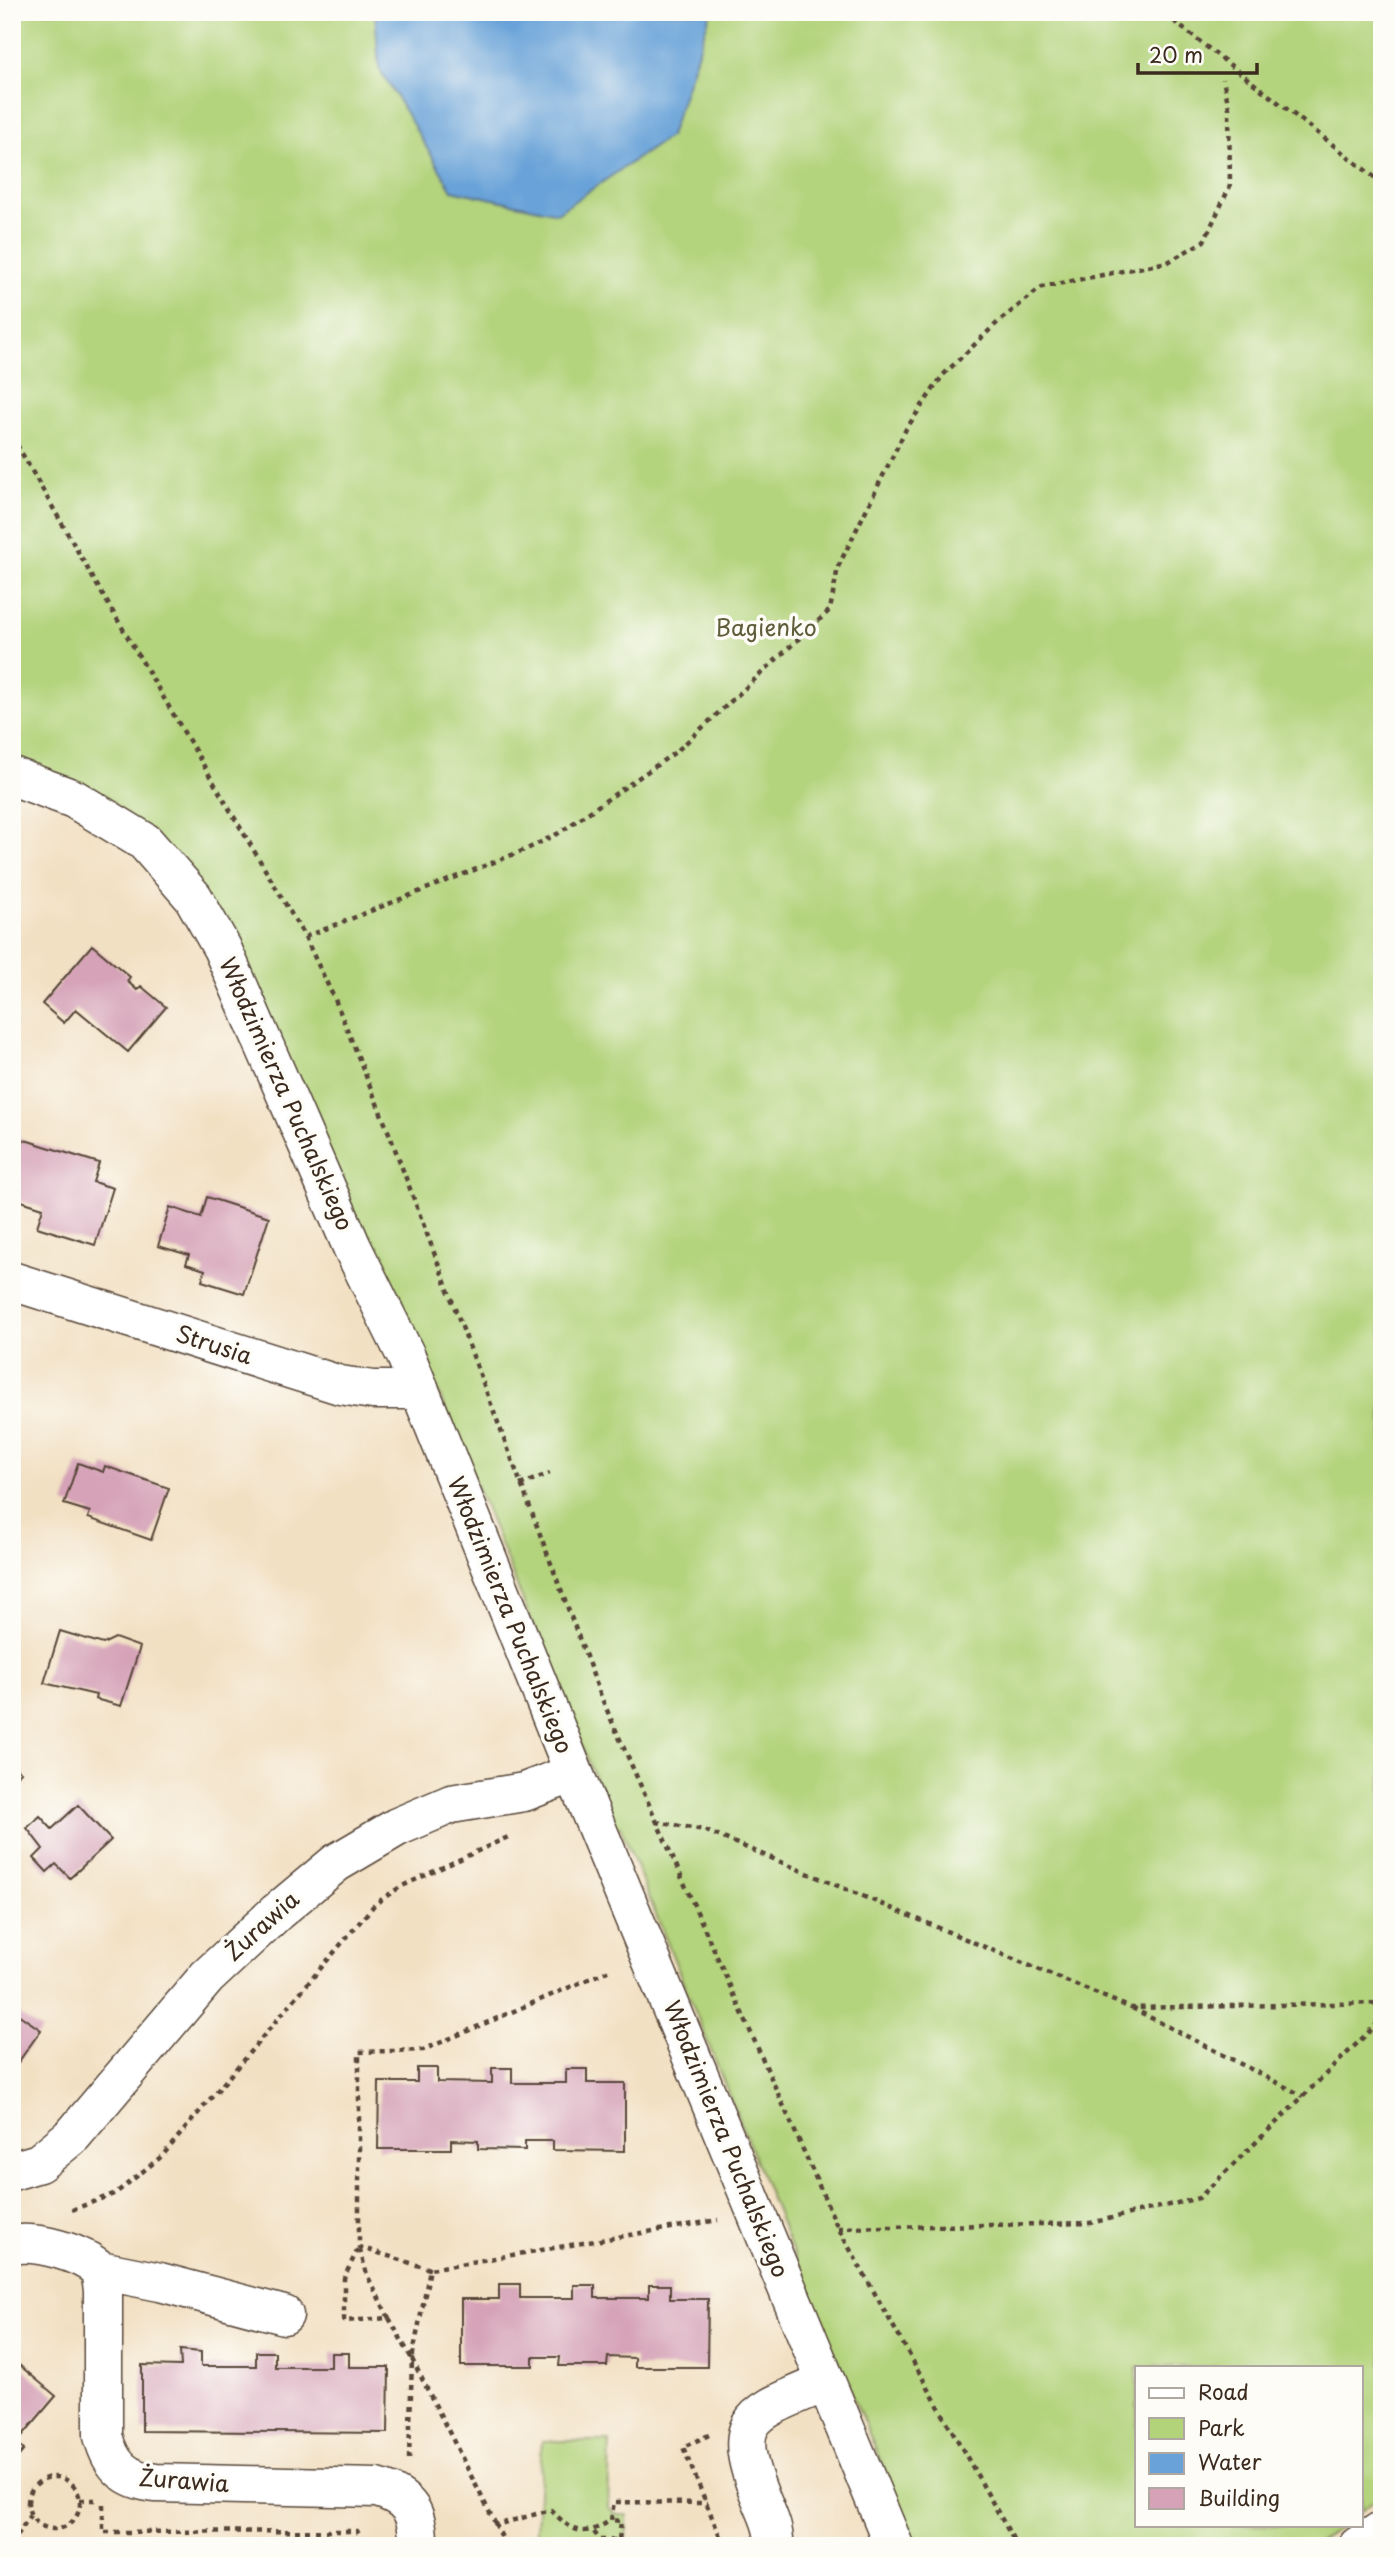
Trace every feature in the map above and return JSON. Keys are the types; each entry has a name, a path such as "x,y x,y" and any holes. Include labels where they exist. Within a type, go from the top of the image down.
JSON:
{"street":[{"name":"Włodzimierza Puchalskiego","path":"12,776 74,799 128,829 160,857 193,897 238,980 352,1247 420,1390 824,2383 894,2546"},
{"name":"Strusia","path":"12,1281 340,1384 373,1390 420,1390"},
{"name":"Żurawia","path":"12,2171 39,2163 73,2135 207,1977 277,1912 336,1863 397,1827 451,1804 524,1792 574,1773"},
{"path":"12,2245 27,2244 74,2256 100,2270 160,2282 284,2315"},
{"name":"Żurawia","path":"100,2270 103,2290 102,2424 106,2449 117,2469 135,2480 156,2483 377,2488 400,2496 406,2503 417,2525 418,2546"},
{"path":"774,2546 772,2525 746,2461 748,2428 753,2419 768,2407 824,2383"},
{"path":"1358,2546 1382,2530"}],"path":[{"path":"1169,12 1176,23 1382,183"},
{"path":"305,937 527,849 559,833 677,751 813,626 830,610 838,567 872,494 906,429 943,376 998,322 1042,288 1168,262 1203,241 1230,186 1229,108 1223,79"},
{"path":"12,436 305,937 380,1110 601,1699 838,2228 1017,2546"},
{"path":"520,1485 550,1472"},
{"path":"656,1822 704,1830 1131,2008 1303,2096"},
{"path":"62,2211 99,2202 148,2170 365,1915 387,1895 513,1834"},
{"path":"506,2546 367,2275 359,2247 359,2052 423,2050 614,1968"},
{"path":"1131,2008 1382,2003"},
{"path":"838,2228 1090,2223 1199,2198 1382,2019"},
{"path":"359,2247 430,2269 719,2219"},
{"path":"359,2247 344,2278 344,2321 388,2318"},
{"path":"409,2462 412,2359 430,2269"},
{"path":"12,2544 30,2514 28,2497 37,2482 54,2477 62,2478 76,2489 80,2506 78,2514 66,2527 58,2530 41,2527 30,2514"},
{"path":"103,2500 103,2532 357,2531 367,2546"},
{"path":"496,2525 551,2510 573,2530 594,2532 611,2520 614,2501 707,2503 724,2546"},
{"path":"594,2532 600,2540 619,2540 621,2522 611,2520"}],"green space":[{"name":"Bagienko","path":"12,12 1382,12 1382,2495 1362,2510 1362,2366 1135,2366 1135,2526 1342,2526 1313,2546 917,2546 819,2317 620,1826 616,1830 408,1317 396,1307 225,923 91,789 12,755"},
{"path":"542,2441 610,2441 608,2507 617,2515 627,2515 626,2546 536,2546"}],"water":[{"path":"375,12 711,12 670,136 557,213 452,190 379,68"}],"building":[{"path":"92,945 130,977 127,981 137,990 141,986 166,1007 128,1052 76,1009 64,1023 42,1004"},
{"path":"12,1136 99,1163 93,1182 113,1188 95,1245 37,1227 43,1208 12,1198"},
{"path":"207,1197 269,1217 244,1294 202,1281 205,1270 186,1264 189,1255 158,1246 170,1207 201,1217"},
{"path":"78,1463 103,1472 105,1466 169,1488 151,1540 88,1518 90,1512 64,1504"},
{"path":"60,1631 103,1644 115,1638 140,1647 121,1706 95,1699 96,1695 44,1683"},
{"path":"12,1764 21,1772 12,1782"},
{"path":"78,1805 111,1840 70,1878 56,1864 47,1872 34,1858 43,1849 27,1828 40,1816 52,1829"},
{"path":"12,2010 41,2030 12,2071"},
{"path":"417,2068 437,2068 437,2082 492,2083 492,2068 512,2068 512,2083 566,2083 566,2069 587,2069 587,2083 625,2083 625,2151 553,2150 553,2141 525,2141 525,2150 478,2149 478,2141 451,2140 451,2149 378,2149 379,2082 417,2082"},
{"path":"499,2284 520,2284 520,2298 574,2298 574,2285 595,2285 595,2298 649,2298 649,2285 670,2285 670,2299 708,2299 707,2367 635,2367 635,2358 608,2357 607,2366 559,2366 560,2357 533,2357 533,2366 461,2366 461,2299 499,2299"},
{"path":"180,2350 201,2352 201,2366 256,2366 256,2352 275,2352 275,2367 331,2367 331,2353 349,2353 349,2367 389,2367 388,2433 142,2431 142,2365 181,2366"},
{"path":"12,2359 56,2396 16,2443 24,2450 12,2464"}]}
